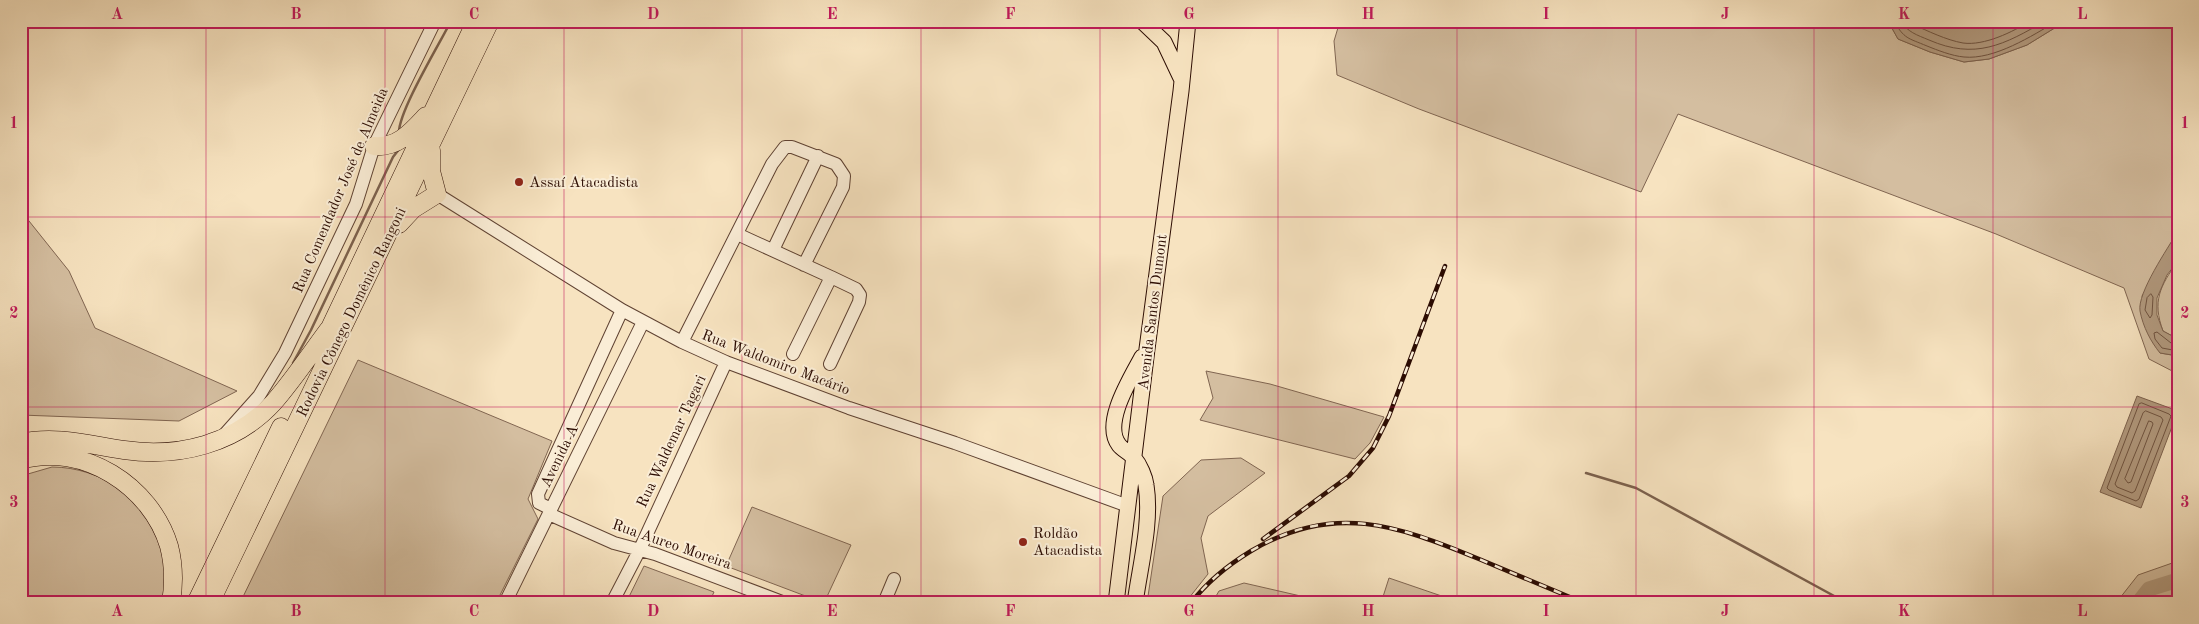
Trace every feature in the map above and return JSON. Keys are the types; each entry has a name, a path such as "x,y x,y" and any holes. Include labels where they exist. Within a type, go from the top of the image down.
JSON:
{"highway":[{"name":"Rodovia Cônego Domênico Rangoni","path":"196,603 476,21"},
{"name":"Rodovia Cônego Domênico Rangoni","path":"210,603 490,21"},
{"path":"374,146 388,146 404,138 436,105"},
{"path":"385,241 413,209 437,194 431,171 431,144"},
{"path":"21,443 35,440 60,440 125,450 162,453 186,450 218,441 254,419 273,403 329,329"},
{"path":"21,460 42,456 76,458 114,476 136,492 161,526 169,546 174,585 171,603"}],"main road":[{"path":"1142,21 1164,42 1182,80"},
{"name":"Avenida Santos Dumont","path":"1116,603 1188,21"},
{"path":"1135,603 1148,509 1146,483 1134,458 1120,446 1116,439 1114,428 1122,396 1146,349"}],"street":[{"name":"Rua Comendador José de Almeida","path":"218,441 259,396 281,361 356,204 374,146 435,21"},
{"path":"682,342 772,164 784,147 792,147 836,164 844,176 842,187 804,264"},
{"path":"774,250 818,156"},
{"name":"Rua Waldomiro Macário","path":"437,194 622,310 682,342 726,362 849,408 963,446 1128,506"},
{"path":"737,234 856,289 860,295 859,302 830,364"},
{"path":"792,354 831,277"},
{"name":"Avenida A","path":"622,310 538,494 539,503 550,512 643,322"},
{"name":"Rua Waldemar Tagari","path":"612,603 640,550 726,362"},
{"path":"590,380 610,390"},
{"path":"568,428 587,436"},
{"path":"505,603 550,512"},
{"name":"Rua Aureo Moreira","path":"550,512 614,543 640,550 785,603"},
{"path":"884,603 894,579"}],"shaded area":[{"path":"1340,21 1888,21 1898,39 1930,52 1964,62 1989,59 2027,45 2066,21 2178,21 2178,231 2142,296 2160,353 2178,356 2178,374 2149,359 2124,288 1996,234 1678,114 1641,192 1419,109 1337,75 1334,41"},
{"path":"21,211 69,271 95,328 237,391 179,421 21,415"},
{"path":"2178,261 2178,339 2163,331 2158,311 2158,302 2162,286"},
{"path":"358,360 552,441 528,499 538,519 496,603 240,603"},
{"path":"1206,371 1270,384 1384,417 1370,443 1355,459 1200,420 1213,398"},
{"path":"1241,458 1265,473 1208,516 1201,538 1208,574 1185,603 1147,603 1163,496 1201,460"},
{"path":"52,467 70,468 104,480 120,489 145,514 154,529 166,560 164,603 21,603 21,476"},
{"path":"752,507 851,545 824,603 726,566"},
{"path":"2178,561 2178,603 2116,603 2138,575"},
{"path":"644,566 714,592 709,603 626,603"},
{"path":"1389,578 1462,603 1381,603"},
{"path":"1244,583 1331,603 1212,603 1219,591"}],"water":[{"path":"1888,21 2066,21 2027,45 1989,59 1964,62 1930,52 1898,39"},
{"path":"2178,231 2178,261 2167,275 2157,298 2157,315 2163,331 2178,339 2178,356 2160,353 2143,323 2140,303 2148,282"},
{"path":"2137,396 2178,411 2141,508 2100,492"}],"waterway":[{"path":"399,133 400,123 412,94 451,21"},
{"path":"293,363 311,330 393,157 400,148"},
{"path":"1586,473 1636,488 1847,603"},
{"path":"2138,603 2149,589 2178,580"}],"railway":[{"path":"1263,539 1349,476 1373,448 1389,416 1445,266"},
{"path":"1191,603 1218,574 1251,551 1281,536 1310,527 1338,523 1365,524 1420,537 1479,559 1584,603"}],"place":[{"name":"Assaí Atacadista","path":"519,182"},
{"name":"Roldão Atacadista","path":"1023,542"}]}
